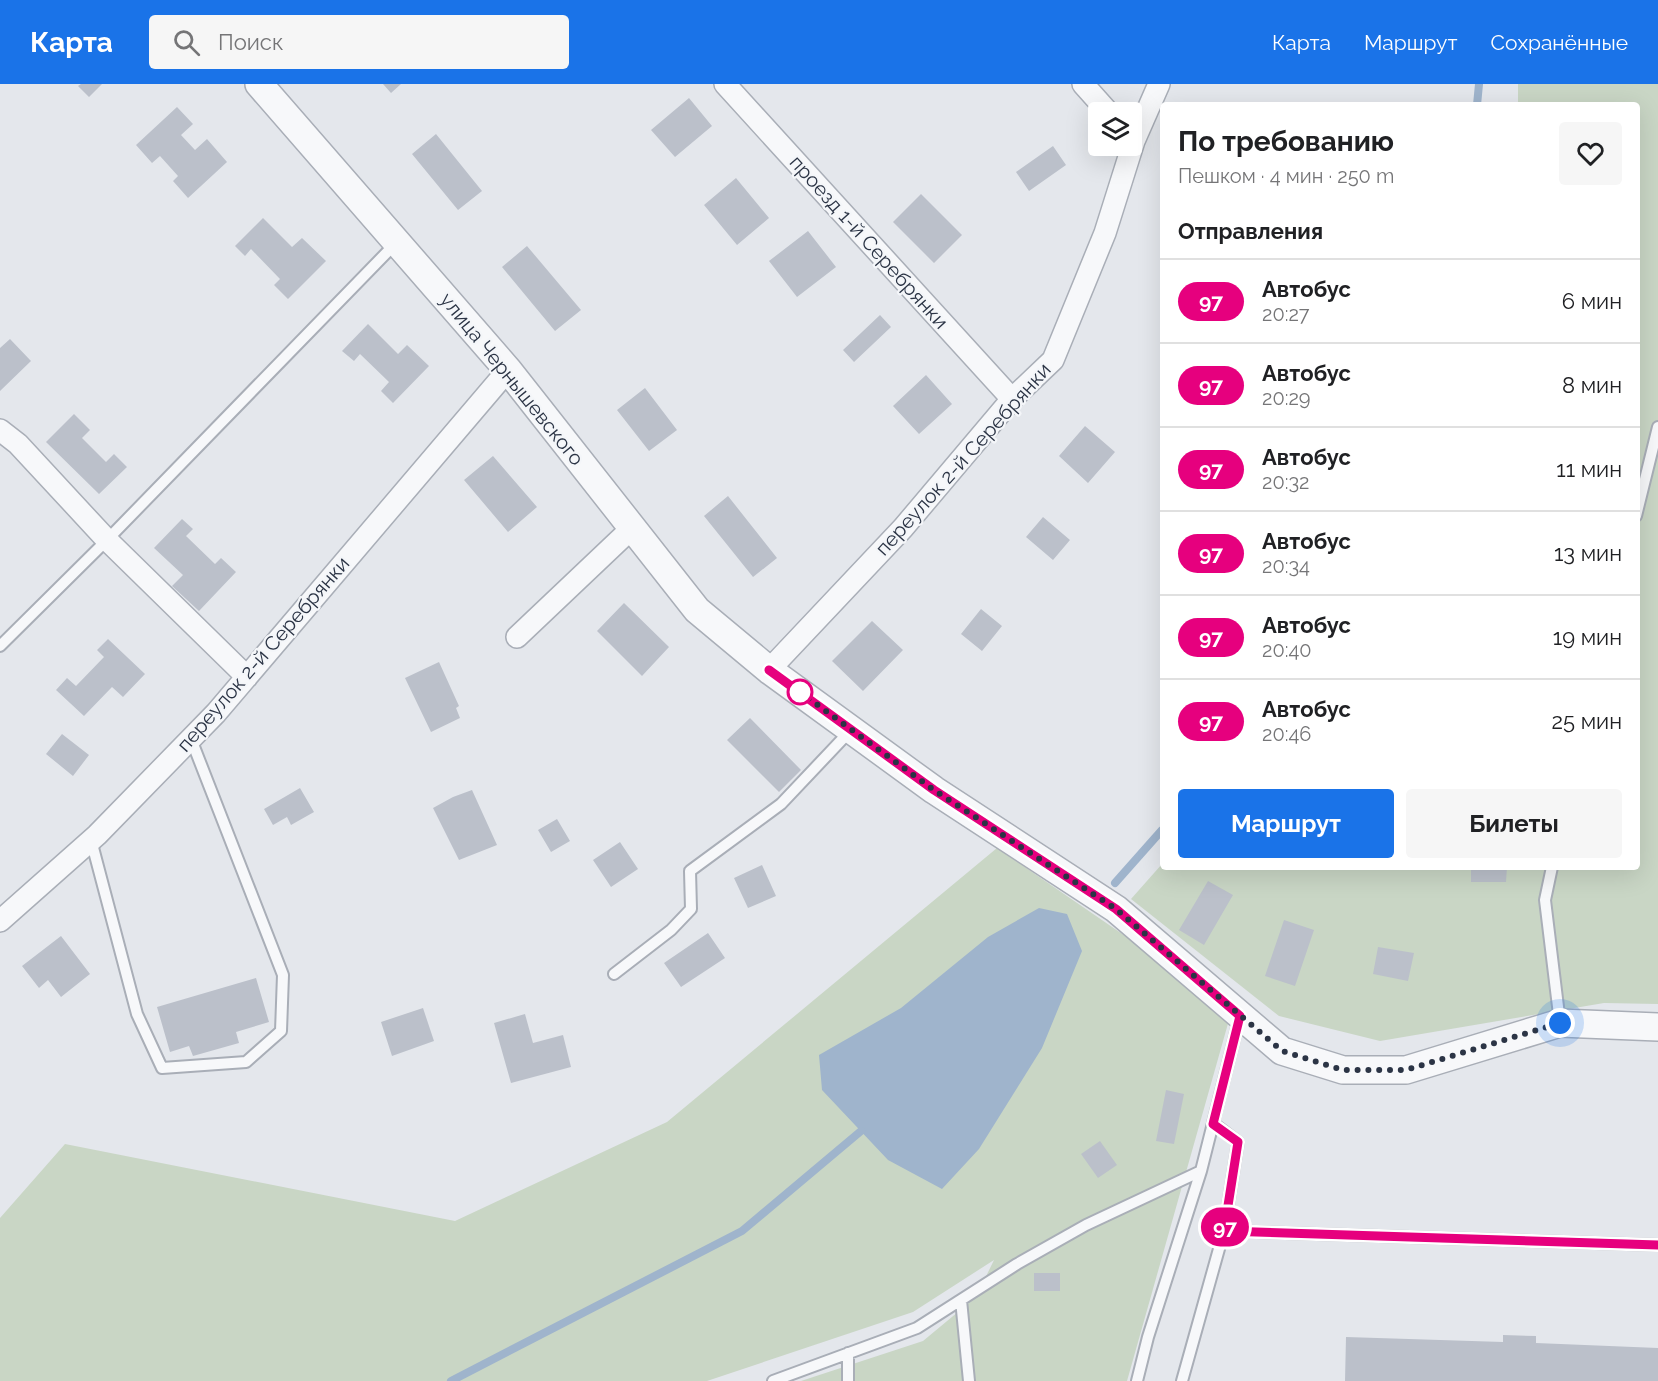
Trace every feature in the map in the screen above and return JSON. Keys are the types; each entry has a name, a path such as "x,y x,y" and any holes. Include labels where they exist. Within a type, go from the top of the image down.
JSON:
{"street":[{"name":"улица Чернышевского","path":"259,84 508,370 697,610 769,670 934,790 1116,909 1282,1051 1343,1070 1406,1070 1560,1023 1658,1027"},
{"name":"проезд 1-й Серебрянки","path":"725,84 1012,399"},
{"path":"1083,84 1099,102"},
{"name":"переулок 2-й Серебрянки","path":"1142,119 1159,84"},
{"name":"переулок 2-й Серебрянки","path":"769,670 903,528 1012,399 1053,360 1105,233 1127,156"},
{"name":"переулок 2-й Серебрянки","path":"0,921 91,840 191,739 508,370"},
{"path":"0,430 18,444 107,540 246,677"},
{"path":"518,637 632,528"}],"lane":[{"path":"0,646 107,540 397,242"},
{"path":"1640,500 1658,427"},
{"path":"614,974 671,930 691,909 690,871 781,804 851,730"},
{"path":"91,840 137,1014 162,1068 246,1062 281,1031 283,975 191,739"},
{"path":"1551,870 1545,900 1560,1023"},
{"path":"1137,1381 1148,1337 1201,1171 1240,1016"},
{"path":"1182,1381 1224,1231 1238,1142 1213,1124"},
{"path":"773,1381 917,1328 1017,1264 1086,1225 1201,1171"},
{"path":"1224,1231 1658,1245"},
{"path":"961,1300 969,1381"},
{"path":"848,1353 848,1381"}],"green space":[{"path":"1518,84 1658,84 1658,1004 1604,1003 1380,1041 1279,1016 1131,899 1160,866 1160,870 1640,870 1640,102 1518,102"},
{"path":"997,848 1147,951 1229,1020 1127,1381 801,1381 923,1341 976,1297 994,1260 913,1312 707,1381 0,1381 0,1218 65,1144 455,1221 667,1122"}],"water":[{"path":"1039,908 1067,914 1082,951 1042,1048 979,1149 942,1189 888,1160 822,1090 819,1055 901,1008 988,937"}],"building":[{"path":"102,84 89,97 78,86"},
{"path":"383,84 401,84 391,93"},
{"path":"689,98 712,126 675,157 651,130"},
{"path":"177,107 193,124 181,135 195,150 207,139 227,162 188,198 173,181 178,176 160,156 152,163 136,145"},
{"path":"436,134 482,191 458,210 412,154"},
{"path":"1053,146 1066,165 1029,191 1016,172"},
{"path":"736,178 769,218 737,245 704,205"},
{"path":"921,194 962,235 934,263 893,222"},
{"path":"263,218 292,247 302,238 326,261 288,299 274,285 280,279 251,249 245,256 235,246"},
{"path":"808,231 836,267 797,297 769,261"},
{"path":"527,246 581,310 555,331 502,267"},
{"path":"880,315 891,327 854,362 843,350"},
{"path":"368,324 398,354 407,345 429,366 393,403 381,391 389,382 360,354 354,361 342,351"},
{"path":"10,339 31,361 0,391 0,348"},
{"path":"926,375 952,404 919,434 893,406"},
{"path":"645,388 677,430 649,451 617,410"},
{"path":"74,414 90,430 82,438 106,462 114,454 127,467 99,494 46,442"},
{"path":"1085,426 1115,452 1088,483 1059,456"},
{"path":"493,456 537,507 508,532 464,480"},
{"path":"728,496 777,558 753,577 704,516"},
{"path":"1043,517 1070,540 1053,560 1026,537"},
{"path":"182,519 193,529 186,536 215,564 221,558 236,572 199,611 172,586 183,575 154,548"},
{"path":"624,603 669,647 642,676 597,631"},
{"path":"981,609 1002,626 982,651 961,634"},
{"path":"872,621 903,650 863,691 832,661"},
{"path":"108,639 145,674 123,697 112,687 84,716 56,690 67,678 76,686 104,657 97,650"},
{"path":"439,662 459,706 456,708 460,718 431,732 405,678"},
{"path":"750,718 801,770 779,792 727,740"},
{"path":"62,734 89,755 73,776 46,754"},
{"path":"300,788 314,812 291,825 287,817 273,825 264,809"},
{"path":"472,790 497,845 459,860 433,808"},
{"path":"557,819 570,841 551,852 538,830"},
{"path":"620,842 638,869 611,887 593,860"},
{"path":"762,865 776,896 748,908 734,878"},
{"path":"1471,870 1507,870 1506,882 1471,882"},
{"path":"1208,881 1233,895 1204,945 1179,930"},
{"path":"1284,920 1314,930 1295,986 1265,976"},
{"path":"708,933 725,958 681,987 664,963"},
{"path":"61,936 90,974 61,997 48,980 39,988 22,966"},
{"path":"1378,947 1414,953 1408,981 1373,974"},
{"path":"256,978 269,1022 236,1032 239,1043 193,1056 189,1046 170,1052 157,1007"},
{"path":"423,1008 434,1041 392,1056 381,1022"},
{"path":"525,1014 533,1043 563,1035 571,1067 511,1083 494,1023"},
{"path":"1166,1090 1184,1094 1174,1144 1156,1141"},
{"path":"1100,1141 1117,1165 1098,1178 1081,1154"},
{"path":"1034,1273 1060,1273 1060,1291 1034,1291"},
{"path":"1503,1335 1536,1336 1536,1343 1658,1348 1658,1381 1345,1381 1346,1337 1503,1342"}],"waterway":[{"path":"1477,102 1479,84"},
{"path":"1115,883 1160,832"},
{"path":"451,1381 742,1231 861,1131"}],"bus line":[{"name":"97","path":"769,670 934,790 1116,909 1240,1016 1213,1124 1238,1142 1224,1231 1658,1245"}],"route":[{"path":"800,692 934,790 1116,909 1282,1051 1343,1070 1406,1070 1499,1044 1560,1023"}]}
